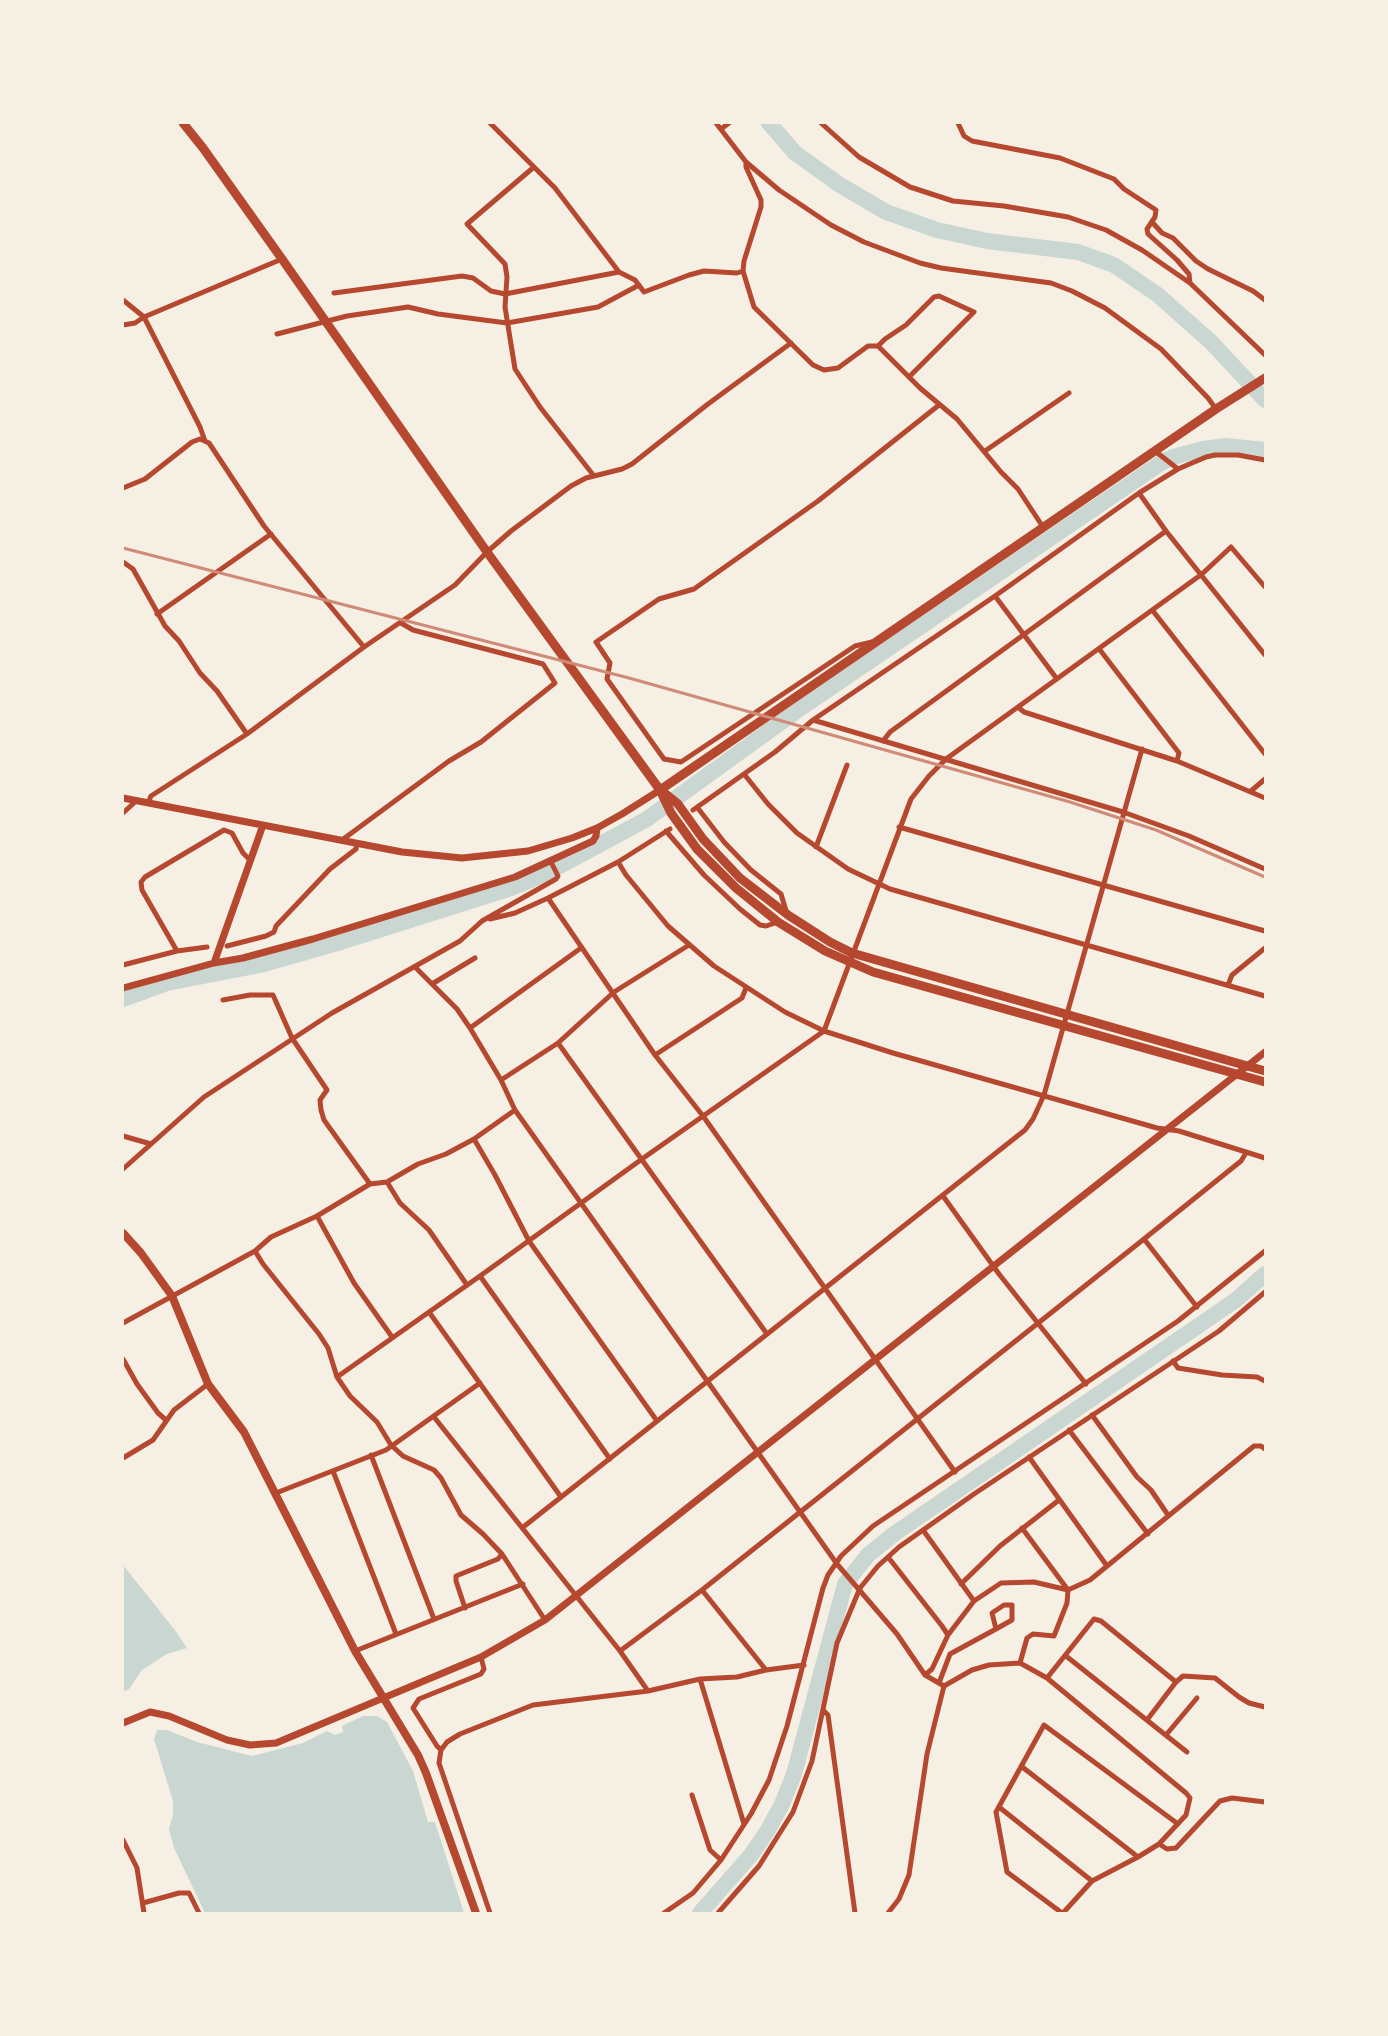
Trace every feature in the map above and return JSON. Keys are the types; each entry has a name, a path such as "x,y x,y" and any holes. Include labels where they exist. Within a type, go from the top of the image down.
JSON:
{"highway":[{"path":"183,123 327,322 487,552 660,790 667,798 678,804 703,839 740,878 788,915 873,972 1265,1071"},
{"path":"660,790 1042,527 1158,453 1219,407 1265,378"},
{"path":"667,798 669,810 697,849 736,888 778,922 825,951 851,958"},
{"path":"1064,1020 1265,1082"}],"main road":[{"path":"123,1233 141,1253 171,1296 207,1384 244,1432 355,1651 408,1738 426,1773 476,1913"}],"street":[{"path":"490,123 555,188 619,272 635,280 644,292 689,274 704,271 737,273 743,271"},
{"path":"716,123 746,162 779,190 864,242 920,263 1051,283 1088,299 1130,325 1161,349 1219,407"},
{"path":"721,128 729,123"},
{"path":"821,123 859,158 910,188 953,201 1004,206 1068,217 1106,230 1142,250 1190,283 1265,355"},
{"path":"958,123 964,136 972,141 1060,158 1114,179 1124,189 1155,210 1155,217 1148,229 1148,234 1189,274 1190,283"},
{"path":"746,162 746,167 762,201 743,271 754,307 813,365 824,370 838,368 868,346 878,346 885,339 900,331 934,297 939,296 974,312 909,377"},
{"path":"534,167 467,224 505,264 507,323 515,369 540,407 594,476"},
{"path":"1152,222 1162,233 1173,238 1196,261 1253,291 1265,300"},
{"path":"123,325 135,323 144,317 282,259"},
{"path":"334,293 462,276 473,278 491,291 505,294 619,272"},
{"path":"276,334 347,316 408,307 438,314 507,323 598,307 639,285"},
{"path":"123,300 144,317 205,441 216,450 250,506 364,647"},
{"path":"148,803 151,796 248,734 364,647 455,585 511,531 571,486 586,478 632,464 791,343"},
{"path":"878,346 939,405 957,419 1018,489 1042,527"},
{"path":"985,451 1070,393"},
{"path":"879,640 855,646 681,762 664,759 607,679 610,663 596,642 659,599 694,589 819,501 939,405"},
{"path":"123,488 145,479 192,442 205,441"},
{"path":"1158,453 1178,469"},
{"path":"788,915 781,894 731,849 695,808 744,774 813,720 1178,469 1215,455 1238,455 1265,460"},
{"path":"1139,494 1265,655"},
{"path":"883,741 890,732 1166,531"},
{"path":"157,614 271,534"},
{"path":"337,1377 824,1031 910,800 946,759 1154,611 1202,574 1231,547 1265,586"},
{"path":"123,562 133,568 157,614 248,734"},
{"path":"995,596 1057,679"},
{"path":"1154,611 1265,754"},
{"path":"342,840 449,761 481,742 555,683 543,664 413,630 401,623"},
{"path":"1100,650 1179,753 1177,761"},
{"path":"1019,708 1024,712 1177,761 1265,798"},
{"path":"813,720 1124,812 1189,836 1265,869"},
{"path":"522,1528 943,1196 1025,1130 1034,1119 1044,1095 1142,749"},
{"path":"816,847 847,765"},
{"path":"744,774 768,804 797,833 848,869 879,884 1265,996"},
{"path":"1251,791 1265,779"},
{"path":"123,798 402,852 462,858 498,856 572,838 597,828 660,790"},
{"path":"123,813 136,801"},
{"path":"214,963 263,825"},
{"path":"900,826 1265,931"},
{"path":"124,986 243,958 382,919 515,878 593,841 597,828"},
{"path":"177,951 142,890 141,882 145,877 224,830 232,833 243,853 250,860"},
{"path":"482,921 515,914 549,898 618,862 668,830 704,875 740,909 760,925 766,926 778,922"},
{"path":"227,946 274,932 276,926 330,869 356,849 357,843"},
{"path":"123,1169 204,1097 292,1038 460,941 482,921 556,879 558,876 551,862"},
{"path":"618,862 668,926 714,966 785,1012 824,1031 893,1053 1265,1158"},
{"path":"549,898 655,1055 703,1116 955,1472"},
{"path":"501,1080 558,1042 614,992 689,945"},
{"path":"123,964 177,951 207,947"},
{"path":"470,1028 581,948"},
{"path":"1228,985 1232,975 1265,948"},
{"path":"432,984 475,958"},
{"path":"415,967 457,1009 501,1080 515,1110 837,1564 897,1634 925,1675 941,1684"},
{"path":"655,1055 742,998 746,988"},
{"path":"223,1000 250,995 273,995 292,1038 327,1090 320,1100 324,1120 370,1184"},
{"path":"558,1042 767,1334"},
{"path":"123,1723 150,1712 169,1716 227,1740 250,1744 276,1743 481,1657 545,1620 1265,1052"},
{"path":"123,1323 255,1251 271,1237 317,1216 370,1184 387,1182 418,1164 446,1154 474,1139 515,1110"},
{"path":"123,1136 151,1144"},
{"path":"474,1139 529,1241 657,1420"},
{"path":"620,1651 702,1590 918,1419 1241,1161 1246,1153"},
{"path":"387,1182 400,1203 429,1230 467,1285"},
{"path":"943,1196 993,1266 1086,1384"},
{"path":"317,1216 354,1283 392,1337"},
{"path":"1144,1239 1197,1307"},
{"path":"255,1251 319,1334 328,1348 337,1377 350,1396 377,1422 391,1445 403,1456 434,1470 441,1478 461,1515 483,1533 502,1554 545,1620"},
{"path":"664,1913 693,1893 721,1860 769,1780 787,1726 823,1588 828,1575 841,1556 873,1526 1197,1307 1265,1251"},
{"path":"480,1276 610,1460"},
{"path":"721,1911 759,1866 793,1812 812,1761 837,1643 857,1586 888,1557 923,1530 1219,1331 1265,1292"},
{"path":"429,1312 561,1497"},
{"path":"123,1359 137,1384 158,1413 166,1420"},
{"path":"1173,1361 1178,1368 1222,1376 1257,1377 1265,1381"},
{"path":"276,1493 386,1450 480,1383"},
{"path":"123,1458 153,1440 174,1410 207,1384"},
{"path":"1092,1415 1137,1478 1151,1490 1167,1515"},
{"path":"434,1417 620,1651 648,1690"},
{"path":"1069,1430 1148,1534"},
{"path":"925,1675 932,1669 948,1635 974,1601 1001,1584 1034,1582 1068,1590 1090,1580 1254,1446 1261,1446 1265,1449"},
{"path":"371,1455 434,1619"},
{"path":"1029,1457 1107,1566"},
{"path":"333,1471 396,1634"},
{"path":"962,1584 1000,1546 1059,1500"},
{"path":"1020,1663 1028,1638 1033,1634 1054,1636 1067,1603 1068,1590 1022,1528"},
{"path":"923,1530 974,1601"},
{"path":"465,1608 456,1576 498,1559 502,1554"},
{"path":"888,1557 948,1635"},
{"path":"355,1651 523,1584"},
{"path":"702,1590 766,1670"},
{"path":"888,1913 899,1899 909,1875 927,1754 941,1684 950,1654 996,1629 1012,1620 1012,1605 1004,1605 992,1613 996,1629"},
{"path":"1047,1678 1094,1618 1101,1621 1176,1682"},
{"path":"1066,1656 1187,1752"},
{"path":"441,1750 436,1746 413,1708 419,1699 481,1674 484,1669 481,1657"},
{"path":"941,1684 980,1667 1020,1663 1047,1678 1190,1798 1186,1815 1178,1824 1159,1844 1092,1881 1062,1913 1007,1872 996,1812 1044,1725 1178,1824"},
{"path":"490,1913 439,1763 441,1750 447,1742 460,1734 533,1705 648,1690 700,1679 737,1677 804,1665"},
{"path":"1147,1720 1183,1676 1215,1678 1249,1703 1265,1707"},
{"path":"700,1679 744,1824"},
{"path":"1166,1735 1197,1698"},
{"path":"823,1710 828,1715 855,1913"},
{"path":"1021,1766 1138,1857"},
{"path":"692,1795 710,1850 721,1860"},
{"path":"1159,1844 1167,1849 1176,1848 1220,1802 1232,1798 1265,1802"},
{"path":"999,1807 1092,1881"},
{"path":"123,1840 137,1868 144,1913"},
{"path":"142,1903 179,1893 189,1893 199,1913"}],"shaded area":[{"path":"123,1565 187,1648 167,1654 142,1670 129,1689 123,1692"},
{"path":"363,1716 377,1716 387,1722 413,1771 428,1822 435,1822 464,1913 205,1913 174,1848 169,1829 173,1815 173,1801 154,1739 157,1730 167,1730 197,1742 252,1756 303,1743 327,1731 335,1735 343,1732 342,1726"}],"waterway":[{"path":"769,123 795,153 840,185 886,212 937,230 987,241 1078,252 1114,265 1158,295 1211,342 1265,400"},
{"path":"123,999 167,983 260,965 334,944 511,888 545,874 647,819 798,710 1161,463 1173,457 1203,449 1226,446 1265,450"},
{"path":"700,1913 751,1855 782,1804 794,1774 845,1584 868,1555 894,1534 1236,1300 1265,1274"}],"railway":[{"path":"123,548 629,678 1070,802 1156,830 1265,877"}]}
